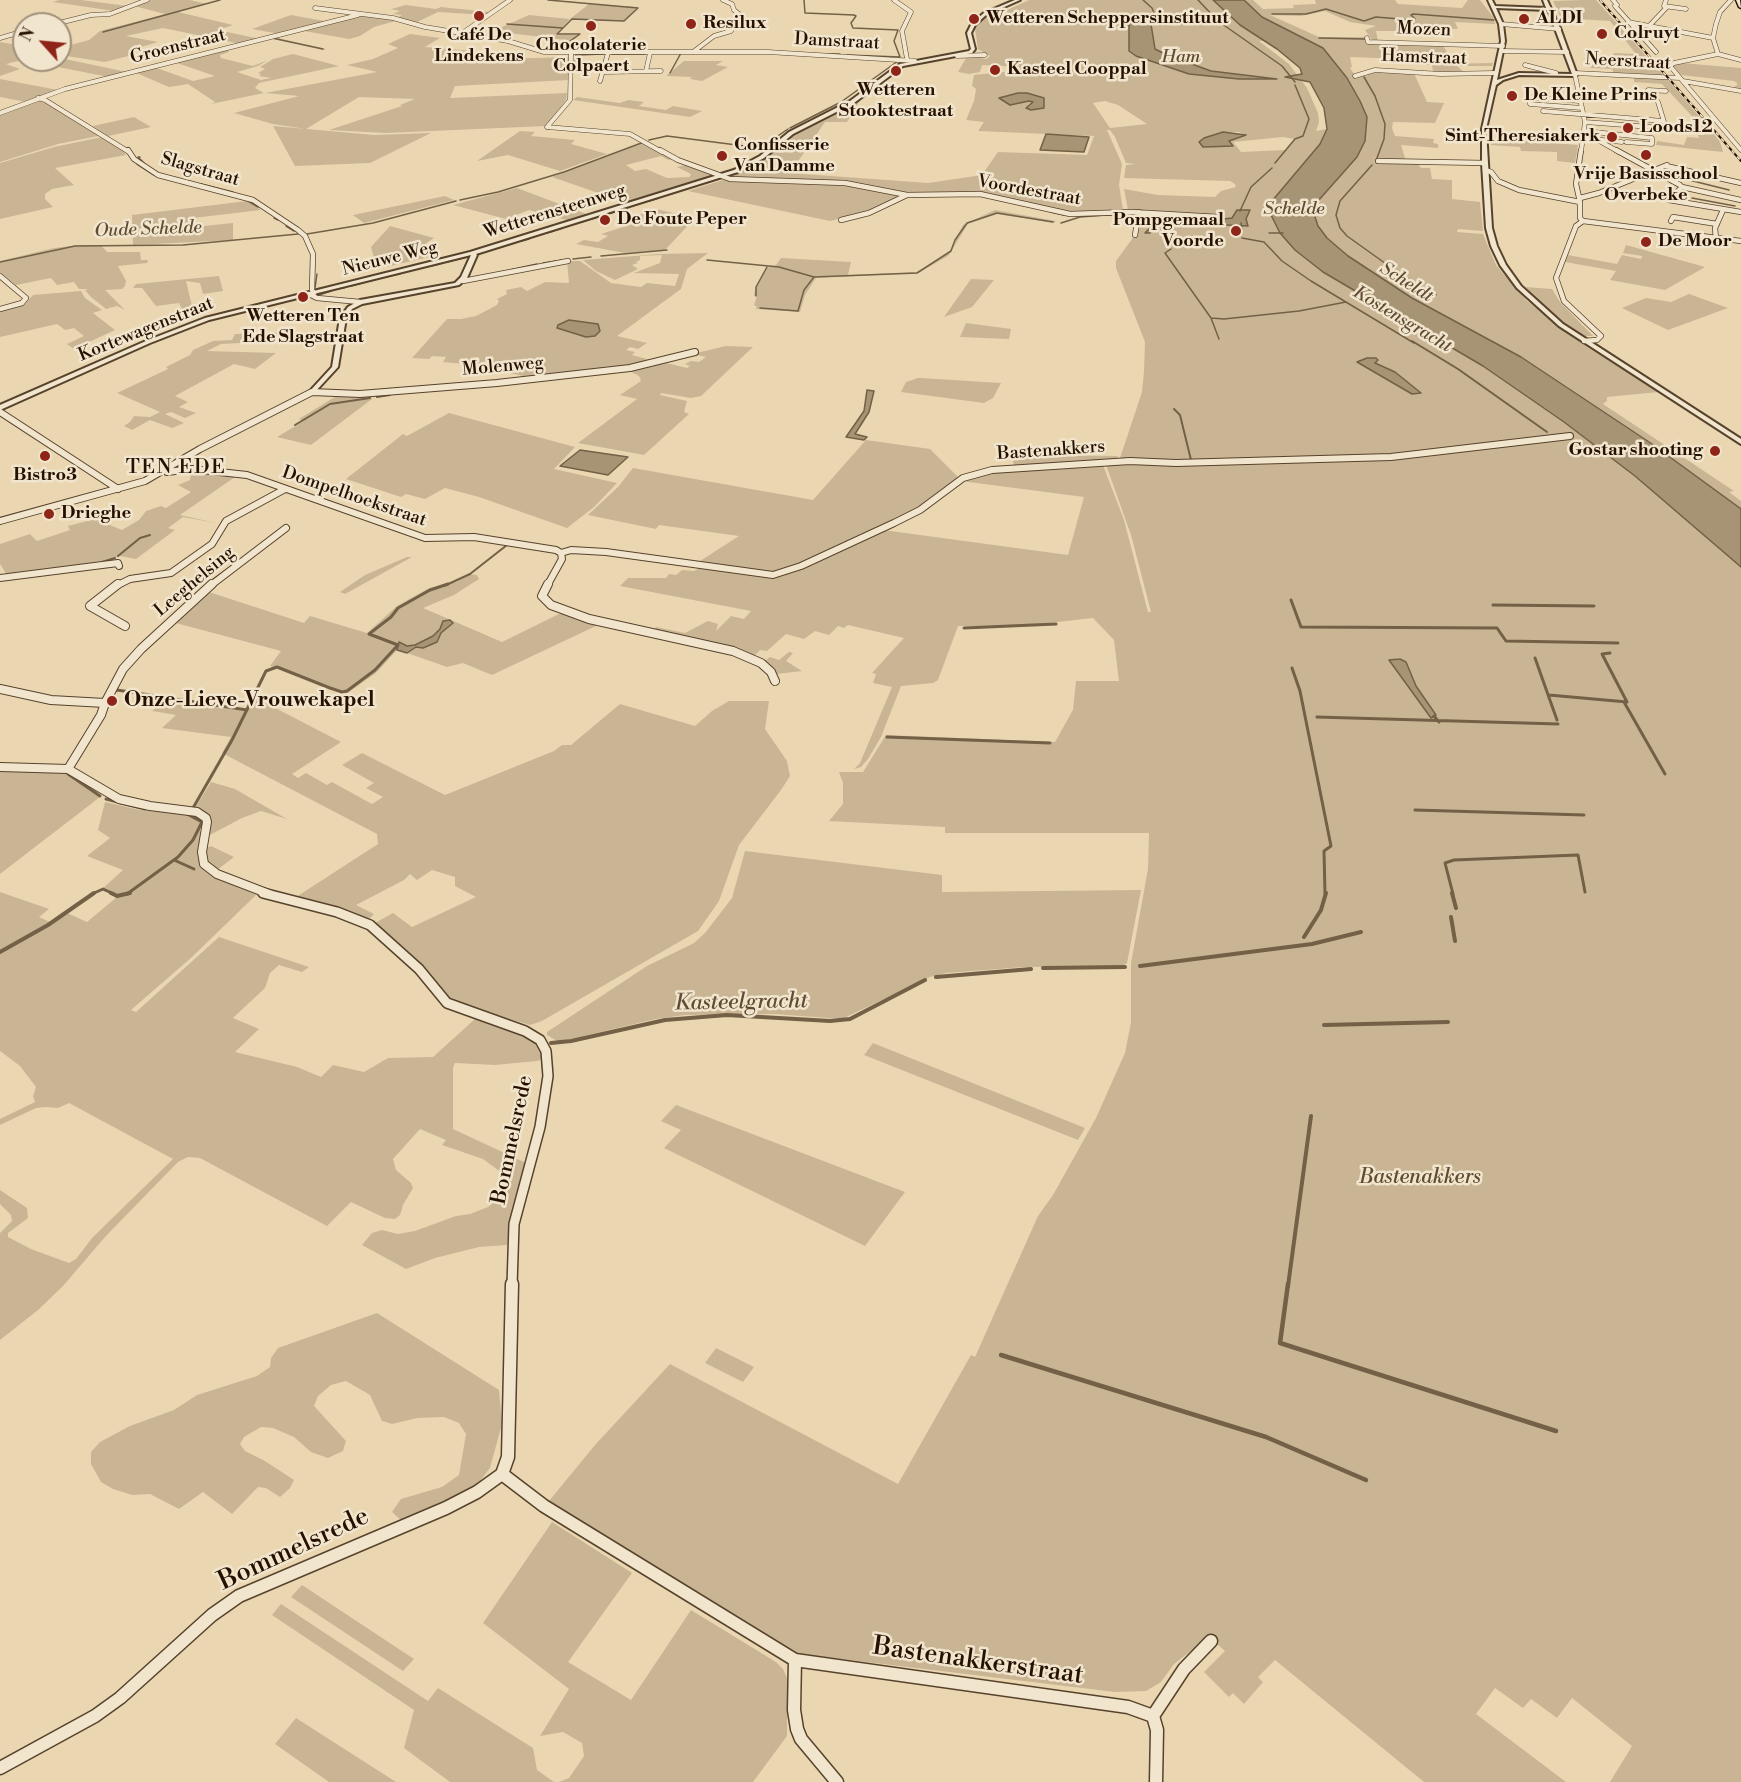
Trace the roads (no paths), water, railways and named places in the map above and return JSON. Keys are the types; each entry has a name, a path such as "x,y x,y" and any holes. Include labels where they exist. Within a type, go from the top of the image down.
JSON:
{"main road":[{"path":"1738,0 1741,5"}],"street":[{"path":"72,20 91,15 110,14 147,0"},
{"path":"464,32 510,0"},
{"path":"693,52 714,36 731,31 739,14 734,10 732,4 723,0"},
{"path":"894,0 911,12 902,31 908,59"},
{"path":"915,61 957,56 985,56 973,49 969,33 973,24 985,14 1018,0"},
{"path":"1490,0 1501,24 1502,49 1494,73 1484,129 1485,166 1489,228 1503,265 1519,286 1540,307 1584,341 1741,442"},
{"path":"1545,0 1559,29 1575,74 1585,123 1576,184 1580,200 1579,215 1583,221"},
{"path":"1613,0 1628,22 1656,52"},
{"path":"1666,0 1664,6 1667,7"},
{"path":"1718,54 1713,38 1719,12 1731,0"},
{"path":"1494,7 1551,10"},
{"path":"1650,25 1667,7"},
{"path":"1667,7 1686,9"},
{"path":"315,8 396,18 429,28 464,32 544,52 674,55"},
{"name":"Groenstraat","path":"0,113 86,83 364,14"},
{"path":"1628,22 1713,38"},
{"path":"1501,24 1559,29"},
{"name":"Mozen","path":"1367,38 1368,42 1482,46"},
{"name":"Mozen","path":"1443,43 1502,49"},
{"path":"957,56 973,49"},
{"path":"1502,49 1567,52"},
{"name":"Damstraat","path":"650,54 768,52 915,61"},
{"name":"Voordestraat","path":"571,54 570,100 547,127 596,129 630,134 678,160 720,176 736,180 845,183 907,195 988,195 1070,214 1138,212 1218,216"},
{"path":"596,56 608,54"},
{"path":"600,81 608,54"},
{"path":"646,71 650,54"},
{"path":"1741,60 1718,54 1674,63 1670,66 1741,150"},
{"path":"1500,60 1501,71 1519,74 1575,74"},
{"name":"Wetterensteenweg","path":"463,281 474,255 472,254 720,176 762,157 791,133 852,102 900,66 915,61"},
{"name":"Neerstraat","path":"1525,65 1556,74"},
{"name":"Hamstraat","path":"1355,76 1375,69 1441,74 1494,73"},
{"path":"603,72 661,71"},
{"path":"1492,86 1501,79 1519,74"},
{"name":"Neerstraat","path":"1575,74 1682,80 1741,91"},
{"path":"1666,90 1648,90 1658,102 1666,129"},
{"path":"1580,101 1528,97 1530,104 1582,108"},
{"name":"Slagstraat","path":"38,98 128,150 134,159 158,175 253,201 298,230 305,236 313,254 312,293"},
{"path":"1543,111 1663,120"},
{"path":"1585,123 1690,130"},
{"path":"1583,138 1652,145 1652,138 1648,136 1584,131"},
{"path":"1596,139 1681,186 1741,200"},
{"path":"1378,161 1485,166 1498,181"},
{"path":"1486,182 1498,181 1526,193 1580,200 1666,166 1741,183"},
{"path":"1681,186 1669,200 1741,212"},
{"name":"Voordestraat","path":"841,220 869,213 907,195"},
{"path":"1716,239 1717,224 1723,210"},
{"path":"1135,235 1138,212"},
{"path":"1671,221 1673,217 1717,224"},
{"path":"1584,341 1597,340 1601,336 1564,301 1556,278 1578,223 1583,221 1741,241"},
{"name":"Nieuwe Weg","path":"312,293 472,254"},
{"path":"0,521 118,489 163,472 200,449 312,392 334,369 343,318 350,308 360,302 448,287 463,281 568,261"},
{"path":"0,276 26,298 22,303 0,309"},
{"name":"Kortewagenstraat","path":"0,407 195,323 225,313 312,293 317,298 360,302"},
{"name":"Molenweg","path":"312,392 360,394 497,383 630,368 695,352"},
{"path":"0,407 118,489"},
{"name":"Bastenakkers","path":"561,553 571,550 606,552 773,575 801,566 920,510 973,473 1015,467 1106,462 1120,458 1176,463 1390,457 1570,436"},
{"path":"1106,462 1107,471"},
{"name":"Dompelhoekstraat","path":"177,463 192,469"},
{"path":"1176,463 1184,469"},
{"name":"Dompelhoekstraat","path":"163,472 192,469 247,476 424,538 474,537 556,550 561,553"},
{"name":"Leeghelsing","path":"125,626 90,606 120,583 130,579 171,573 212,544 226,521 285,489"},
{"name":"Leeghelsing","path":"68,769 101,715 105,703 127,664 203,591 286,528"},
{"path":"561,553 562,559 542,596 550,605 589,619 733,651 761,663 771,672 775,681"},
{"path":"0,578 118,563 119,566"},
{"path":"0,689 51,700 105,703"},
{"path":"0,767 38,766 68,769"},
{"name":"Bommelsrede","path":"0,1768 95,1716 121,1697 212,1615 239,1596 446,1508 477,1492 502,1474 508,1458 512,1241 514,1224 543,1107 548,1074 545,1047 538,1038 525,1030 447,1003 419,969 370,925 337,912 264,893 217,874 204,864 202,852 207,822 202,814 119,799 68,769"},
{"path":"502,1474 553,1512 795,1660 794,1710 797,1729 801,1739 837,1782"},
{"path":"1156,1782 1156,1730 1153,1716 1184,1669 1211,1641"},
{"name":"Bastenakkerstraat","path":"795,1660 1128,1707 1153,1716"}],"water":[{"name":"Schelde","path":"1213,0 1244,0 1262,17 1323,48 1347,78 1360,101 1367,117 1365,141 1357,157 1318,201 1315,217 1318,226 1327,238 1348,256 1412,298 1521,357 1652,444 1741,509 1741,567 1635,476 1564,422 1483,366 1323,272 1295,250 1280,233 1270,213 1272,201 1320,144 1327,129 1324,108 1310,82 1285,77 1302,74 1300,68 1277,49 1240,25"},
{"path":"1132,18 1150,18 1155,49 1167,55 1211,71 1277,79 1239,79 1189,74 1136,56 1129,51 1129,26"},
{"path":"1018,93 1044,98 1044,108 1031,110 1026,108 1033,102 1010,105 999,98"},
{"path":"1223,132 1246,135 1229,141 1233,146 1203,147 1199,142 1204,138"},
{"path":"1046,134 1089,137 1084,152 1040,150"},
{"path":"1237,210 1250,210 1246,219 1248,226 1164,222 1150,233 1145,233 1154,224 1151,216 1144,214 1223,219 1232,218"},
{"path":"569,320 598,324 600,331 595,336 586,337 557,328 558,325"},
{"path":"1367,358 1376,358 1378,360 1375,363 1395,372 1421,393 1412,394 1357,362"},
{"path":"867,390 874,391 869,412 855,434 867,437 864,440 846,437 864,411"},
{"path":"580,450 628,457 608,475 560,466"},
{"path":"450,620 453,623 441,633 437,642 423,648 416,647 407,653 397,650 399,642 407,646 415,645 433,636 440,629 443,621"},
{"path":"1400,659 1406,662 1416,686 1436,715 1431,718 1389,660"}],"waterway":[{"path":"103,32 220,0"},
{"path":"548,0 638,8 624,21 572,19 563,28"},
{"name":"Oude Schelde","path":"804,0 805,13 854,15 856,16 851,23 853,28 898,30 894,41 900,57 847,55"},
{"path":"1143,0 1152,8 1159,25 1219,22"},
{"path":"1198,0 1218,21 1282,66 1295,82"},
{"path":"1272,14 1306,14 1326,9 1364,21 1376,17 1411,20 1415,19 1411,15 1413,14 1494,20"},
{"path":"1074,19 1130,20"},
{"path":"1069,22 1129,25"},
{"path":"507,24 563,28"},
{"path":"555,52 580,34 557,34 563,28"},
{"path":"272,38 323,49"},
{"path":"1319,38 1365,39"},
{"path":"670,73 681,53"},
{"path":"575,61 576,55 604,54"},
{"path":"612,54 645,54"},
{"path":"823,54 840,54"},
{"name":"Oude Schelde","path":"790,128 841,102 898,61"},
{"path":"1364,77 1375,96 1385,124 1384,139 1377,158"},
{"path":"1275,163 1295,139 1303,136 1309,119 1295,85"},
{"name":"Oude Schelde","path":"649,140 667,136 760,148 788,129"},
{"name":"Oude Schelde","path":"460,200 498,192 564,172 644,142"},
{"path":"140,157 138,157 144,163"},
{"path":"137,164 154,175"},
{"name":"Scheldt","path":"1372,165 1340,201 1336,215 1340,228 1347,236 1410,281 1436,295"},
{"path":"1240,211 1251,187 1272,168"},
{"path":"1669,175 1729,190"},
{"path":"201,184 233,192"},
{"path":"671,194 678,191"},
{"path":"663,196 667,195"},
{"path":"649,201 659,198"},
{"path":"1692,198 1735,206"},
{"path":"248,201 258,207"},
{"name":"Oude Schelde","path":"307,234 373,223 456,201"},
{"path":"623,209 644,202"},
{"path":"611,213 621,210"},
{"path":"1051,212 1064,215"},
{"path":"814,277 917,273 951,251 955,240 967,223 997,213 1053,222"},
{"path":"1061,223 1080,217 1121,214"},
{"path":"598,217 604,215"},
{"path":"274,218 278,220"},
{"path":"571,225 595,218"},
{"path":"1241,223 1242,230"},
{"path":"286,226 294,231"},
{"path":"556,230 563,228"},
{"path":"546,233 554,231"},
{"path":"1269,233 1283,233"},
{"name":"Oude Schelde","path":"0,262 75,246 183,245 298,234"},
{"name":"Kostensgracht","path":"1242,238 1264,242 1282,261 1346,302"},
{"path":"521,241 529,239"},
{"path":"484,252 515,243"},
{"path":"1171,249 1165,253 1211,318"},
{"path":"601,256 667,250"},
{"path":"447,262 467,257"},
{"path":"573,259 591,257"},
{"path":"543,263 563,260"},
{"path":"707,260 779,267 814,277"},
{"path":"417,269 440,264"},
{"path":"510,270 537,264"},
{"path":"756,296 756,287 767,267"},
{"path":"315,288 317,274"},
{"path":"385,277 400,274"},
{"path":"760,308 798,311 804,290 814,277"},
{"path":"370,281 377,279"},
{"path":"351,286 366,282"},
{"path":"319,289 338,285"},
{"path":"336,289 344,288"},
{"path":"316,296 331,291"},
{"path":"281,302 302,297"},
{"path":"1211,318 1224,319 1299,311 1346,302"},
{"name":"Kostensgracht","path":"1346,302 1414,343"},
{"path":"1211,318 1219,339"},
{"name":"Kostensgracht","path":"1412,341 1458,369 1547,432"},
{"path":"377,397 390,395"},
{"path":"295,425 330,404 370,398"},
{"path":"1174,409 1180,415 1191,460"},
{"path":"118,556 140,538 150,535"},
{"path":"444,586 470,574 507,545"},
{"path":"102,562 115,558"},
{"path":"211,581 237,562"},
{"path":"247,710 266,671 277,667 330,688 342,692 347,691 375,670 398,645 369,634 391,617 398,608 430,590 448,584"},
{"path":"1291,600 1301,627 1497,628 1506,641 1618,643"},
{"path":"1493,605 1594,606"},
{"path":"964,628 1056,624"},
{"path":"1549,695 1627,702 1602,654 1610,653"},
{"path":"1535,658 1557,720"},
{"path":"1292,668 1300,691 1331,846 1324,851 1325,894"},
{"path":"113,692 117,690 247,710"},
{"path":"1624,702 1665,774"},
{"path":"193,808 247,710"},
{"path":"1434,716 1438,721"},
{"path":"1317,717 1438,721"},
{"path":"1438,721 1558,724"},
{"path":"887,737 1050,743"},
{"path":"68,774 100,796"},
{"path":"106,799 145,809"},
{"path":"1415,810 1584,815"},
{"path":"128,894 178,857 193,840 202,822 187,814"},
{"path":"1453,894 1445,863 1454,860 1578,855 1585,892"},
{"path":"174,860 194,869"},
{"path":"94,893 103,889 114,894"},
{"path":"0,952 48,925 94,893"},
{"path":"111,893 117,896 128,894"},
{"path":"1304,937 1321,910 1326,893"},
{"path":"1452,893 1456,908"},
{"path":"1451,917 1455,941"},
{"path":"1140,966 1312,944 1361,932"},
{"path":"1043,968 1125,967"},
{"path":"936,977 1031,969"},
{"name":"Kasteelgracht","path":"551,1043 571,1041 665,1020 727,1015 830,1021 850,1019 925,980"},
{"path":"1324,1025 1448,1022"},
{"path":"1288,1286 1311,1116"},
{"path":"1288,1284 1280,1343 1556,1431"},
{"path":"1001,1355 1266,1437 1366,1480"}],"railway":[{"path":"1600,0 1741,161"}],"place":[{"name":"Café De Lindekens","path":"479,16"},
{"name":"Wetteren Scheppersinstituut","path":"974,19"},
{"name":"ALDI","path":"1524,19"},
{"name":"Resilux","path":"691,24"},
{"name":"Chocolaterie Colpaert","path":"591,26"},
{"name":"Colruyt","path":"1602,34"},
{"name":"Kasteel Cooppal","path":"995,70"},
{"name":"Wetteren Stooktestraat","path":"896,71"},
{"name":"De Kleine Prins","path":"1512,96"},
{"name":"Loods12","path":"1628,128"},
{"name":"Sint-Theresiakerk","path":"1612,137"},
{"name":"Vrije Basisschool Overbeke","path":"1646,155"},
{"name":"Confisserie Van Damme","path":"722,156"},
{"name":"De Foute Peper","path":"605,220"},
{"name":"Pompgemaal Voorde","path":"1236,231"},
{"name":"De Moor","path":"1646,242"},
{"name":"Wetteren Ten Ede Slagstraat","path":"303,297"},
{"name":"Gostar shooting","path":"1715,451"},
{"name":"Bistro3","path":"45,456"},
{"name":"Drieghe","path":"49,514"},
{"name":"Onze-Lieve-Vrouwekapel","path":"112,701"}],"district":[{"name":"TEN EDE","path":"176,468"}],"park label":[{"name":"Ham","path":"1181,58"}]}
